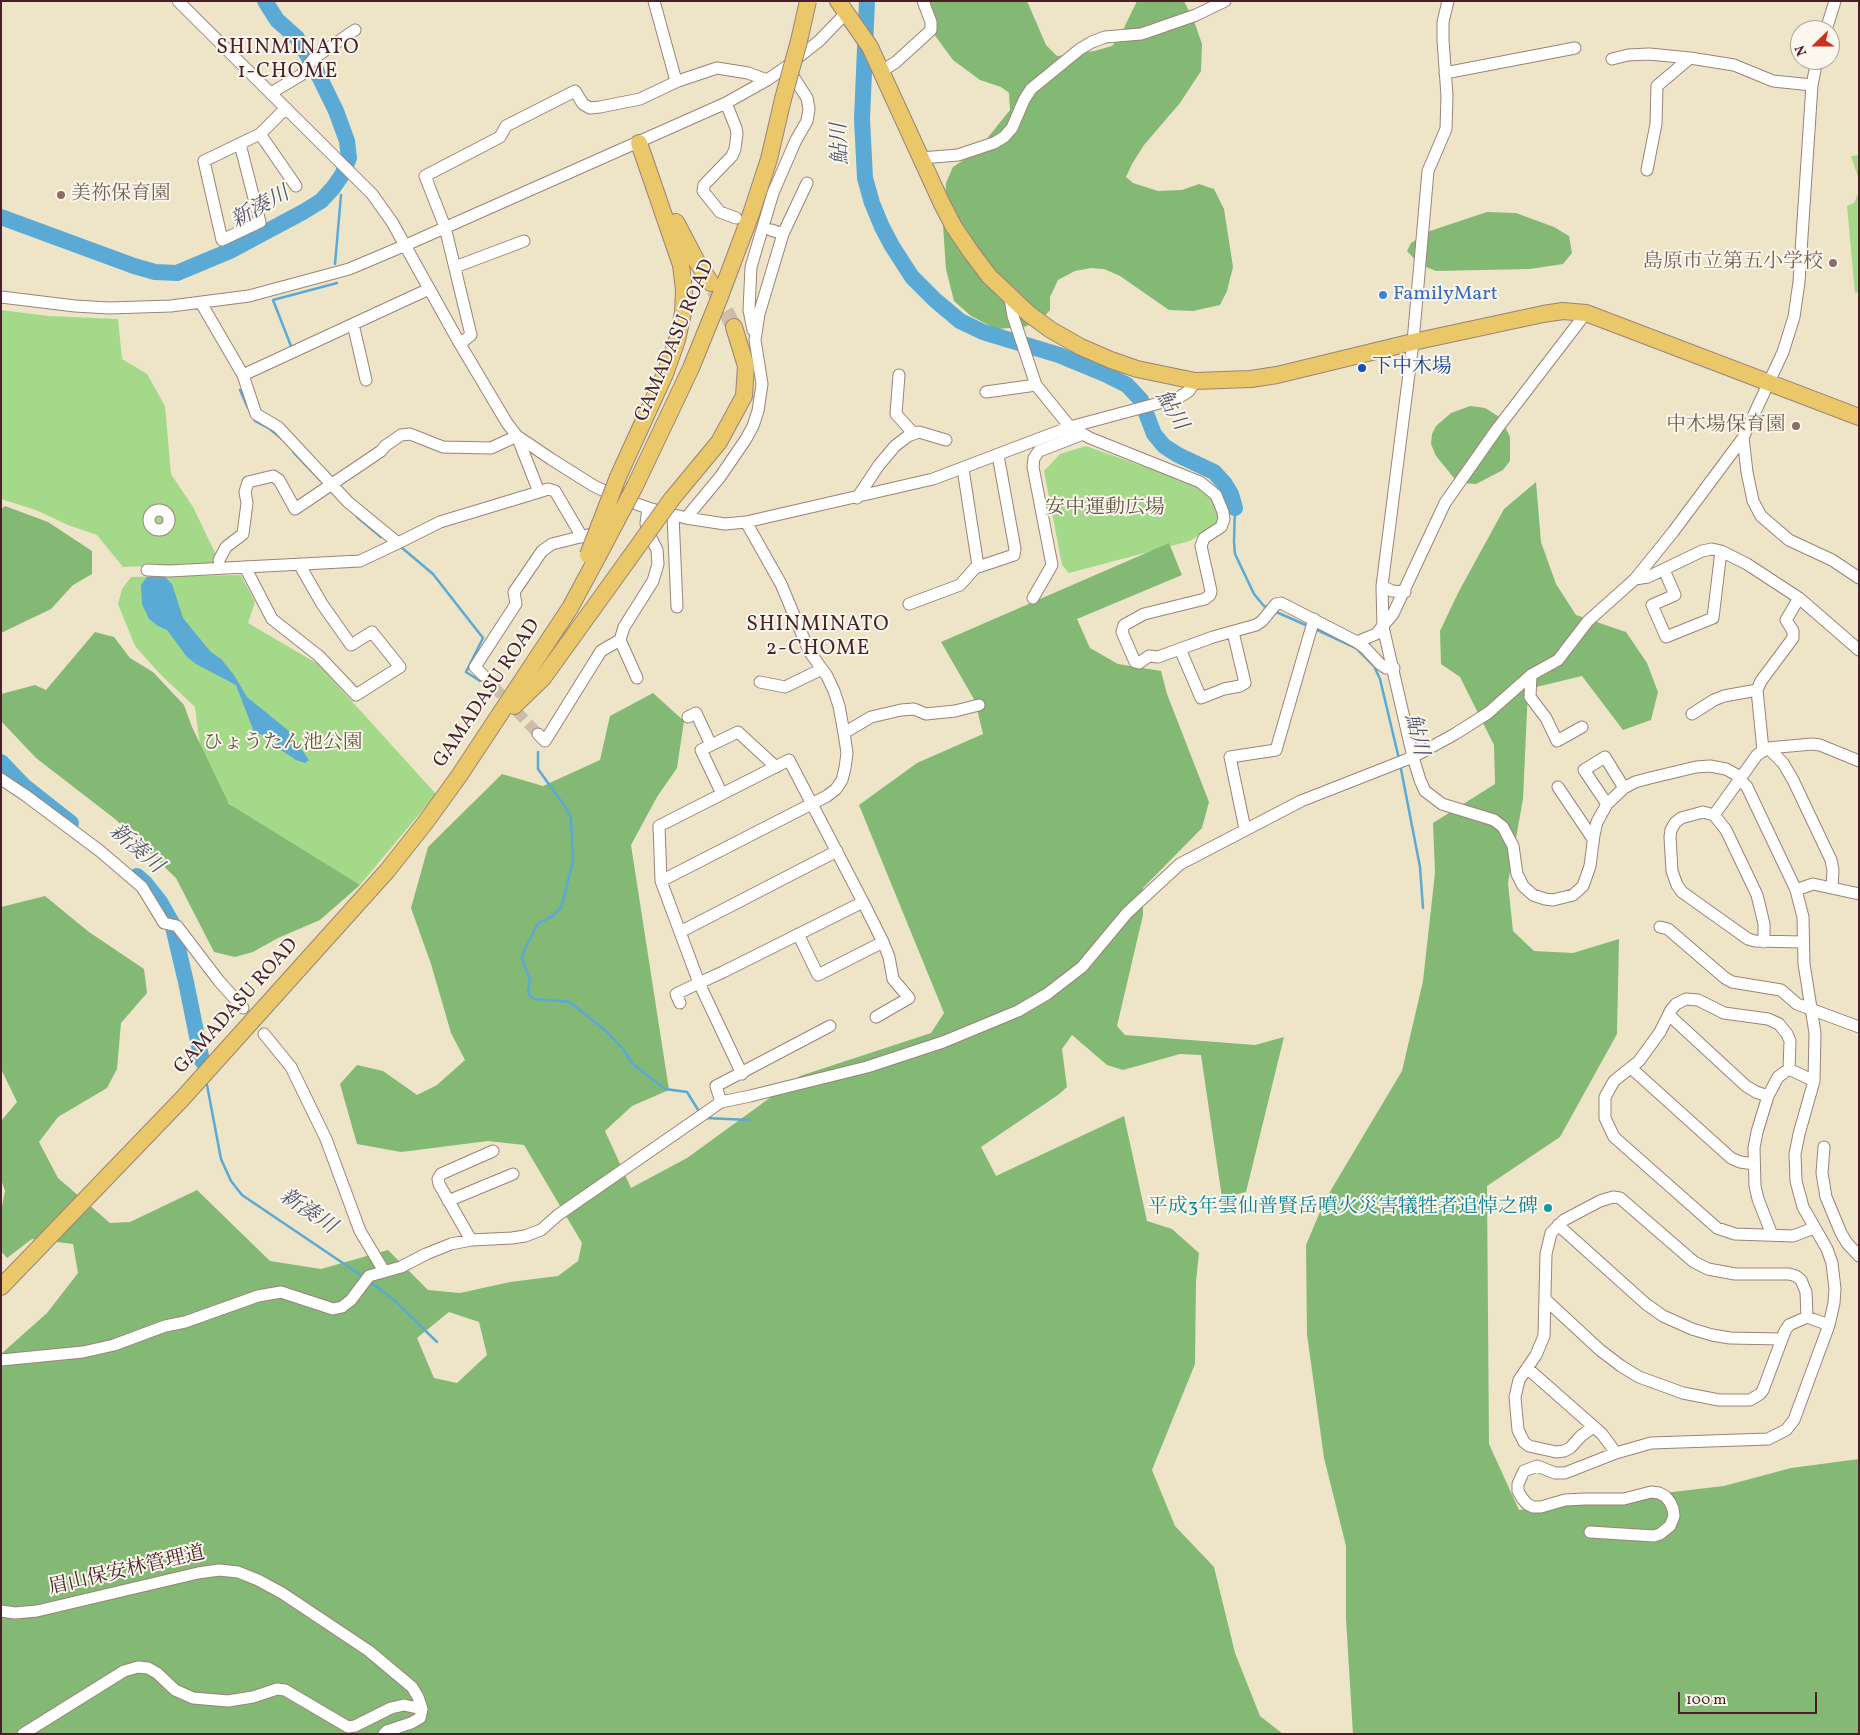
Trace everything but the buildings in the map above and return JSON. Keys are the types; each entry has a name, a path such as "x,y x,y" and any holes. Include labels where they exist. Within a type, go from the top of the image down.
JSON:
{"highway":[{"name":"GAMADASU ROAD","path":"1,1288 182,1099 387,872 426,823 570,608 593,555 635,486 691,368 719,299 769,160 808,1"},
{"path":"843,7 870,47 954,227 989,276 1010,298 1051,330 1081,347 1137,369 1195,381 1251,379 1277,375 1413,342 1542,314 1562,312 1586,313 1859,417"},
{"path":"638,143 679,229 711,283"},
{"path":"593,555 618,477 665,374 677,340 683,312 684,290 681,266 646,162"},
{"path":"492,726 543,678 628,560 672,507 719,442 744,396 746,366 734,327"}],"street":[{"path":"178,1 220,45 346,166 372,194 406,245 460,344 507,423 518,436 559,464 617,497 648,508 672,507 686,518 725,524 746,522 858,498 933,479 1070,427 1184,395 1195,381"},
{"path":"654,1 676,81"},
{"path":"882,71 896,62 931,30 931,22 924,1"},
{"path":"921,158 958,155 994,143 1004,137 1012,128 1024,100 1032,89 1080,49 1092,42 1105,36 1141,34 1196,15 1225,1"},
{"path":"1448,1 1443,22 1446,129 1428,171 1413,342 1382,586 1383,627 1394,668 1409,758 1425,791 1435,800 1494,820 1503,827 1513,846 1515,867 1519,880 1534,895 1545,899 1560,899 1579,891 1586,879 1598,822 1607,804 1624,788 1650,778 1696,767 1710,766 1726,769 1741,779 1752,796 1796,890 1803,917 1804,964 1812,1011 1815,1054 1814,1081 1799,1134 1795,1167 1798,1194 1814,1228 1827,1249 1834,1275 1834,1303 1829,1325 1794,1420 1780,1434 1761,1440 1664,1442 1638,1446 1565,1473 1555,1473 1537,1466 1524,1472 1518,1484 1522,1498 1527,1504 1534,1506 1540,1507 1575,1499 1624,1500 1651,1492 1665,1496 1673,1509 1674,1516 1670,1526 1654,1536 1590,1532"},
{"path":"1829,20 1835,1"},
{"path":"1,297 36,303 109,308 171,306 249,296 349,269 726,103 767,80 819,41 843,7"},
{"path":"271,93 301,74 311,61 355,30"},
{"path":"1445,73 1575,48"},
{"path":"1612,59 1628,55 1649,54 1690,58 1734,65 1773,81 1812,85"},
{"path":"1647,170 1656,124 1657,86 1690,58"},
{"path":"686,518 720,477 746,439 758,411 762,384 749,310 750,267 773,193 806,120 809,109 806,98 786,67"},
{"path":"460,344 471,335 446,227 425,176 500,137 506,126 575,91 582,104 590,108 640,99 676,81 717,68 767,80"},
{"path":"1,1360 83,1352 114,1345 258,1296 281,1292 332,1309 342,1307 351,1300 366,1279 384,1271 400,1267 451,1244 471,1240 525,1236 541,1230 558,1215 721,1102 866,1067 943,1042 1018,1011 1047,994 1082,967 1127,912 1180,864 1301,801 1409,758 1455,734 1488,713 1531,675 1558,660 1588,621 1635,579 1673,532 1743,438 1783,352 1794,317 1799,282 1812,85 1815,70"},
{"path":"726,103 736,128 735,149 732,156 704,185 704,191 720,212 736,218"},
{"path":"240,144 260,222 222,240 204,161 260,134 286,108"},
{"path":"260,134 296,186"},
{"path":"755,340 759,314 783,234 806,183"},
{"path":"771,230 783,234"},
{"path":"455,267 524,241"},
{"path":"243,375 429,290"},
{"path":"1010,298 1013,316 1036,385 1070,427 1200,482 1216,495 1224,512 1224,523 1218,531 1204,538 1201,546 1211,591 1208,598 1144,614 1124,625 1122,629 1136,663 1149,656 1158,657 1259,624 1273,608 1281,603 1312,624 1356,642 1366,649 1380,664 1394,668"},
{"path":"201,302 243,375 256,414 278,427 374,526 398,543"},
{"path":"1356,642 1370,638 1383,627 1393,614 1445,503 1497,429 1586,313"},
{"path":"353,324 366,380"},
{"path":"899,375 896,414 913,433"},
{"path":"986,392 1036,385"},
{"path":"858,498 879,465 895,446 908,436 919,432 946,440"},
{"path":"219,560 226,546 242,534 248,482 273,476 279,480 295,509 381,451 401,435 410,434 443,447 492,448 518,436"},
{"path":"1033,598 1052,565 1033,466 1034,458 1044,449 1083,434"},
{"path":"518,436 539,492"},
{"path":"1743,438 1753,501 1761,516 1789,540 1832,560 1859,578"},
{"path":"909,604 960,585 978,566 1011,557 1014,553 998,455"},
{"path":"963,469 978,566"},
{"path":"147,570 360,561 440,522 548,489 555,491 582,537"},
{"path":"483,675 475,667 516,604 514,592 542,551 552,544 600,532 608,520 617,497"},
{"path":"672,507 677,607"},
{"path":"637,678 620,640 624,627 657,572 657,550 650,538 646,523 648,508"},
{"path":"661,880 812,805 836,789 842,780 847,753 839,706 834,691 809,651 780,584 746,522"},
{"path":"1635,579 1648,577 1702,551 1721,550 1747,564 1799,598 1859,650"},
{"path":"1664,570 1675,595 1652,605 1666,637 1713,618 1721,550"},
{"path":"245,567 272,619 318,656 356,695 400,667 372,632 351,644 322,604 299,564"},
{"path":"1382,586 1392,591 1404,592"},
{"path":"1799,598 1786,620 1793,631 1793,638 1761,681 1757,690 1766,749 1783,764 1793,780 1831,860 1833,870 1832,888"},
{"path":"1245,829 1230,757 1276,750 1312,624"},
{"path":"1180,649 1201,698 1224,689 1240,686 1245,683 1233,632"},
{"path":"538,734 545,741 601,651 620,640"},
{"path":"760,682 785,687 822,669"},
{"path":"1531,675 1530,697 1546,718 1557,741 1582,727"},
{"path":"1692,714 1719,698 1757,690"},
{"path":"844,733 871,717 901,710 914,709 926,714 955,711 979,705"},
{"path":"688,717 696,713 712,745"},
{"path":"722,794 701,750 738,732 776,767"},
{"path":"1714,814 1757,756 1766,749 1812,744 1820,745 1859,761"},
{"path":"1607,804 1584,770 1605,757 1624,788"},
{"path":"742,1074 699,983 661,880 659,826 789,760 883,942 889,957 893,979 909,998 876,1017"},
{"path":"1,779 100,851 142,887 164,922 177,926 243,1008"},
{"path":"1558,787 1593,840"},
{"path":"1764,942 1764,924 1757,896 1726,830 1714,814 1703,812 1681,818 1675,823 1670,837 1674,878 1682,892 1742,936 1764,942 1803,942"},
{"path":"680,932 837,851"},
{"path":"1796,890 1813,884 1859,894"},
{"path":"680,1003 676,994 863,902"},
{"path":"1660,927 1668,928 1732,982 1781,990 1797,1004 1859,1027"},
{"path":"798,934 814,977 883,942"},
{"path":"1789,1069 1790,1040 1783,1028 1774,1021 1724,1013 1693,999 1686,998 1676,1004 1651,1046 1631,1068 1614,1081 1605,1097 1604,1118 1614,1137 1711,1225 1728,1233 1772,1235 1799,1235 1814,1228"},
{"path":"1669,1015 1746,1086 1768,1096"},
{"path":"721,1102 716,1086 830,1026"},
{"path":"264,1034 290,1067 326,1139 360,1231 384,1271"},
{"path":"1631,1068 1732,1158 1740,1162 1754,1164"},
{"path":"1789,1069 1814,1081"},
{"path":"1772,1235 1758,1199 1754,1164 1757,1132 1768,1096 1778,1077 1789,1069"},
{"path":"1824,1147 1822,1173 1826,1197 1841,1233 1859,1256"},
{"path":"471,1240 439,1184 439,1177 492,1151"},
{"path":"448,1201 513,1174"},
{"path":"1593,1427 1570,1448 1564,1451 1556,1452 1530,1446 1524,1442 1518,1430 1515,1397 1519,1380 1536,1355 1544,1336 1546,1249 1551,1233 1558,1225 1571,1216 1606,1198 1620,1198 1694,1262 1708,1269 1735,1274 1789,1274 1796,1276 1801,1280 1806,1292 1807,1317"},
{"path":"1558,1225 1646,1304 1663,1316 1692,1329 1712,1335 1730,1338 1781,1339"},
{"path":"1546,1300 1600,1350 1621,1366 1659,1386 1700,1398 1743,1400 1755,1398 1763,1390 1784,1331 1790,1325 1807,1317 1829,1325"},
{"path":"1527,1368 1608,1441 1616,1453"},
{"name":"眉山保安林管理道","path":"1,1611 15,1613 37,1612 198,1573 218,1570 238,1572 282,1593 368,1651 412,1687 418,1696 422,1709"},
{"path":"23,1734 124,1671 138,1667 148,1668 157,1673 175,1690 193,1698 228,1701 253,1697 277,1689 285,1690 348,1727 355,1726 392,1708 404,1705 422,1709 420,1718 387,1731 384,1734"}],"green space":[{"path":"919,1 1027,1 1046,45 1057,56 1094,51 1112,46 1121,34 1137,1 1184,1 1194,21 1202,44 1201,71 1180,103 1144,145 1126,177 1133,183 1158,191 1182,190 1199,184 1214,189 1224,209 1233,267 1227,291 1220,305 1193,311 1169,310 1120,276 1104,269 1091,268 1075,271 1058,280 1050,297 1050,310 1041,320 1024,327 996,329 971,316 954,301 946,269 943,226 946,183 953,167 977,151 1010,110 1009,93 1001,87 980,80 953,60 925,22"},
{"path":"1859,155 1859,292 1855,293 1847,206 1854,203 1858,194 1858,177 1851,156"},
{"path":"1487,212 1516,213 1554,227 1569,236 1572,253 1563,264 1530,269 1436,271 1419,264 1407,251 1411,243 1430,231"},
{"path":"1,310 49,316 118,319 122,359 147,374 165,406 171,474 193,507 220,563 123,567 97,535 68,525 36,510 1,499"},
{"path":"1470,406 1485,408 1501,418 1510,437 1510,461 1503,470 1476,484 1461,483 1454,478 1436,456 1431,444 1432,434 1436,426 1451,413"},
{"name":"安中運動広場","path":"1086,446 1193,484 1214,501 1219,520 1215,525 1190,541 1069,573 1062,565 1044,471 1060,454"},
{"path":"1536,482 1541,542 1556,584 1576,615 1626,632 1647,663 1658,692 1651,720 1623,730 1582,676 1528,689 1523,799 1508,883 1513,931 1534,951 1573,953 1619,939 1617,1034 1560,1137 1487,1186 1489,1444 1519,1510 1724,1486 1791,1468 1859,1459 1859,1734 1353,1734 1346,1619 1346,1546 1324,1458 1307,1334 1306,1245 1325,1200 1402,1071 1423,981 1435,873 1433,823 1495,784 1494,745 1460,677 1441,664 1440,631 1458,593 1504,509"},
{"path":"5,506 48,522 92,551 92,574 73,585 51,609 1,633 1,509"},
{"path":"1169,543 1182,575 1077,619 1090,648 1118,664 1161,671 1167,694 1209,802 1202,828 1143,888 1143,915 1117,1026 1125,1035 1255,1045 1284,1037 1246,1192 1222,1198 1201,1055 1180,1054 1123,1070 1107,1065 1072,1035 1062,1049 1067,1087 981,1147 996,1176 1124,1116 1147,1221 1172,1229 1199,1253 1196,1281 1195,1364 1152,1470 1175,1526 1214,1567 1235,1653 1260,1716 1283,1734 1,1734 1,1354 47,1313 78,1273 73,1244 32,1239 7,1258 1,1251 1,1211 5,1191 1,1179 1,1121 17,1102 1,1069 1,907 45,896 89,932 144,969 147,993 121,1023 117,1069 107,1088 58,1117 39,1142 58,1178 110,1223 130,1222 197,1190 270,1261 321,1269 388,1250 428,1290 460,1293 510,1282 558,1276 578,1261 582,1243 524,1145 488,1141 401,1152 357,1144 340,1084 357,1065 383,1071 417,1095 437,1085 465,1060 451,1033 431,964 411,908 428,847 502,774 543,786 600,760 610,716 653,693 684,721 677,768 657,797 631,845 669,1090 632,1106 605,1131 631,1188 687,1158 800,1076 931,1033 944,1013 859,805 917,763 983,734 975,701 941,642","holes":["449,1312 479,1322 487,1355 457,1383 434,1378 417,1338"]},
{"name":"ひょうたん池公園","path":"241,575 255,602 248,623 318,664 436,794 360,885 314,891 204,777 195,707 160,674 135,646 118,604 122,589 131,577"},
{"path":"95,632 114,637 130,658 153,672 184,705 192,727 229,804 360,885 320,920 278,938 253,952 235,957 214,952 176,878 115,819 36,758 1,721 1,694 35,685 46,690"}],"water":[{"path":"164,576 172,584 183,618 210,651 222,660 234,675 247,697 289,731 309,760 305,763 296,760 278,748 270,738 254,732 236,685 196,664 187,657 167,630 149,619 142,604 141,585 147,577"}],"waterway":[{"name":"新湊川","path":"1,217 134,266 155,272 177,273 232,250 321,201 342,175 349,158 347,141 336,111 316,70 297,38 277,20 265,1"},
{"name":"鮎川","path":"867,1 862,119 865,178 872,203 882,227 912,277 960,321 983,332 1059,355 1127,385 1141,400 1154,434 1164,446 1178,455 1214,472 1231,494 1235,508"},
{"name":"新湊川","path":"342,175 342,180"},
{"path":"335,264 341,195"},
{"path":"291,346 273,300 337,283"},
{"path":"240,390 248,408"},
{"path":"253,417 255,421 270,429 282,439"},
{"path":"293,450 321,481"},
{"name":"鮎川","path":"1235,508 1235,554 1254,594 1264,606 1269,608"},
{"path":"357,517 381,537"},
{"path":"401,547 433,574 483,638 466,672 480,681"},
{"name":"鮎川","path":"1274,611 1308,626"},
{"name":"鮎川","path":"1315,629 1356,648 1374,666 1380,679 1399,759"},
{"path":"538,752 538,769 571,818 573,861 561,908 551,917 538,923 525,949 522,958 530,980 528,992 535,999 570,1002 606,1031 623,1049 632,1063 644,1073 665,1089 687,1092 700,1113"},
{"name":"新湊川","path":"1,762 24,786 71,823"},
{"name":"鮎川","path":"1400,764 1420,867 1423,908"},
{"name":"新湊川","path":"137,876 160,902 172,923 202,1061"},
{"name":"新湊川","path":"207,1085 221,1159 231,1181 242,1195 365,1278"},
{"path":"706,1118 749,1120"},
{"name":"新湊川","path":"369,1281 395,1301 437,1342"}],"tunnel":[{"path":"714,290 734,327"},
{"path":"483,675 538,734"}],"place":[{"name":"美祢保育園","path":"61,195"},
{"name":"島原市立第五小学校","path":"1833,263"},
{"name":"FamilyMart","path":"1383,295"},
{"name":"下中木場","path":"1362,368"},
{"name":"中木場保育園","path":"1796,426"},
{"name":"平成3年雲仙普賢岳噴火災害犠牲者追悼之碑","path":"1548,1208"}],"district":[{"name":"SHINMINATO 1-CHOME","path":"288,61"},
{"name":"SHINMINATO 2-CHOME","path":"818,638"}]}
